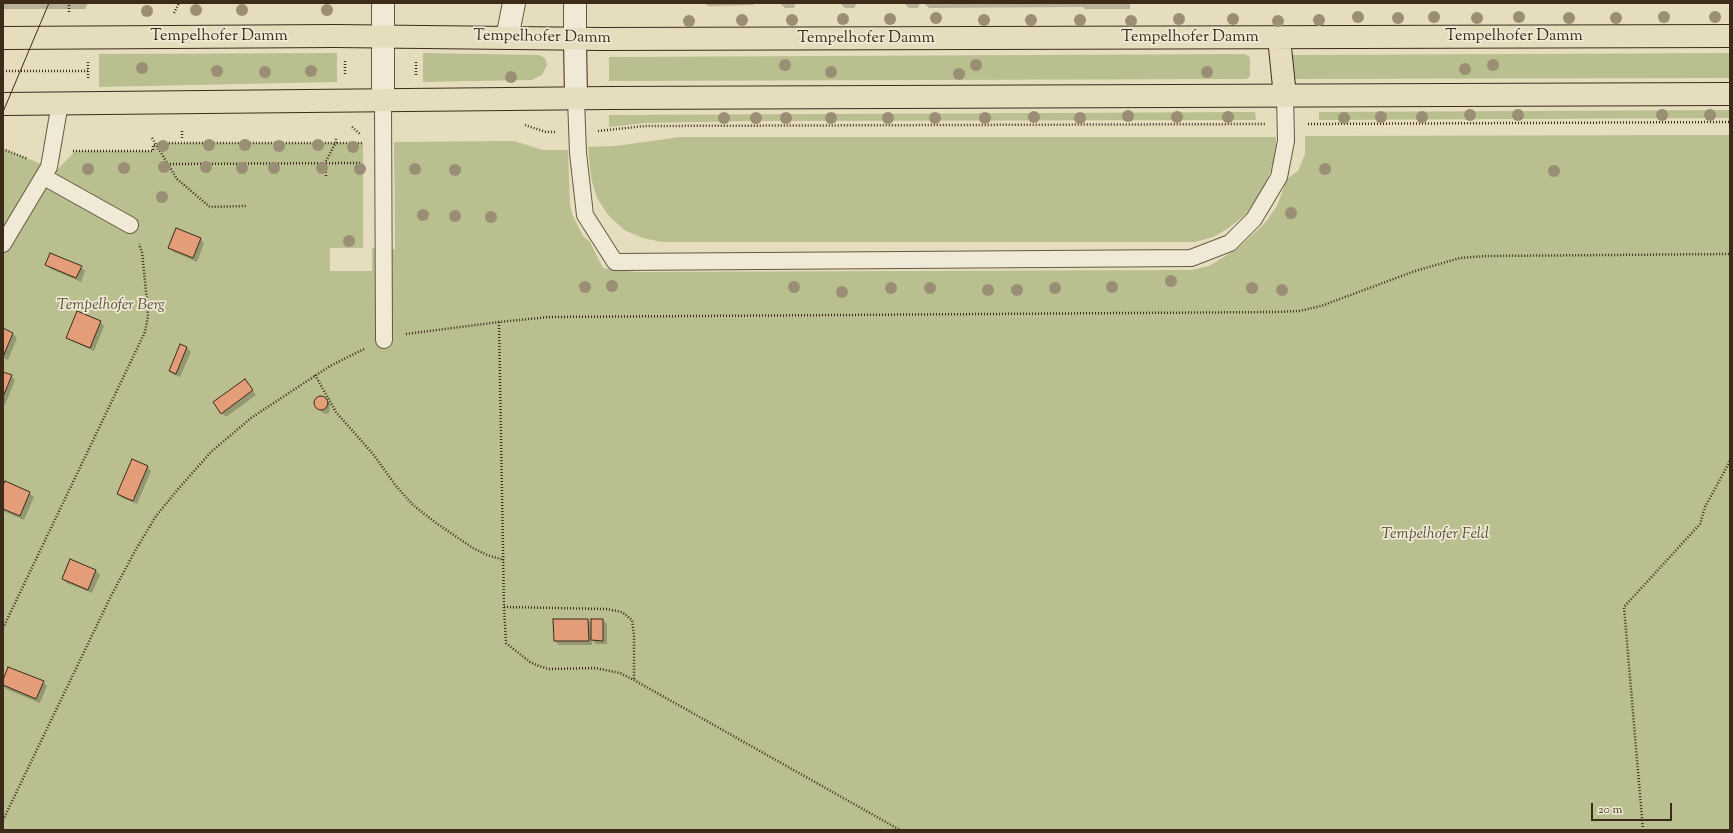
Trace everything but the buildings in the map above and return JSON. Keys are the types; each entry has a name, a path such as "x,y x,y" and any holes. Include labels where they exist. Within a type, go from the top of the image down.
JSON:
{"main road":[{"name":"Tempelhofer Damm","path":"3,38 383,37 575,39 1730,36"},
{"path":"1279,38 1285,96"},
{"path":"3,104 576,99 1730,94"}],"street":[{"path":"383,3 383,101"},
{"path":"507,38 514,3"},
{"path":"574,3 576,99"}],"lane":[{"path":"576,99 578,153 585,215 615,262 1191,258 1230,243 1254,220 1279,177 1286,141 1285,96"},
{"path":"383,101 382,163 384,340"},
{"path":"3,244 46,172 60,104"},
{"path":"46,172 130,225"}],"path":[{"path":"88,59 88,82"},
{"path":"345,60 345,82"},
{"path":"416,60 416,82"},
{"path":"3,71 88,71"},
{"path":"602,131 653,126 1730,122"},
{"path":"521,124 546,132 561,131"},
{"path":"345,127 354,127 364,138"},
{"path":"182,131 182,138"},
{"path":"326,176 325,163 336,142 336,137"},
{"path":"152,138 177,179 210,207 246,206"},
{"path":"156,144 363,142 363,149"},
{"path":"3,149 46,172 57,170 60,160 60,151 153,151 153,145 156,144"},
{"path":"363,156 363,171"},
{"path":"167,164 382,163"},
{"path":"3,628 145,332 148,316 142,252 130,225"},
{"path":"3,820 111,596 156,516 211,452 252,418 330,366 384,340 413,333 549,317 1299,311 1321,306 1416,271 1460,258 1485,256 1730,254"},
{"path":"499,322 504,607 506,643 530,662 549,669 595,668 609,670 634,680 900,830"},
{"path":"315,375 336,412 373,454 396,486 413,505 436,523 473,548 487,555 504,560"},
{"path":"1643,830 1624,607 1700,524 1705,507 1730,462"},
{"path":"504,607 607,609 622,612 632,620 634,635 634,680"}],"green space":[{"path":"337,53 337,82 99,87 99,54"},
{"path":"423,53 539,55 545,58 547,65 542,75 532,80 423,82"},
{"path":"1730,53 1730,78 1295,79 1293,77 1293,55"},
{"path":"1245,54 1250,57 1250,76 1247,79 609,81 609,57"},
{"path":"1730,110 1730,118 1319,120 1319,112"},
{"path":"1255,112 1256,120 751,121 646,123 609,127 609,115"},
{"name":"Tempelhofer Feld","path":"1730,135 1730,830 3,830 3,149 57,170 75,151 152,151 153,145 165,143 363,143 363,248 330,248 330,271 372,271 372,248 395,249 394,142 506,141 514,141 543,150 568,150 570,205 572,214 583,236 590,242 603,268 635,272 1191,270 1209,266 1237,249 1264,224 1277,206 1287,179 1298,171 1305,154 1305,136"},
{"path":"680,137 1276,137 1276,147 1274,162 1264,187 1246,214 1227,229 1213,237 1195,242 662,242 643,238 624,230 608,215 597,198 591,178 588,147 616,146"}],"tram line":[{"path":"3,112 49,3"}],"park label":[{"name":"Tempelhofer Berg","path":"111,306"}]}
